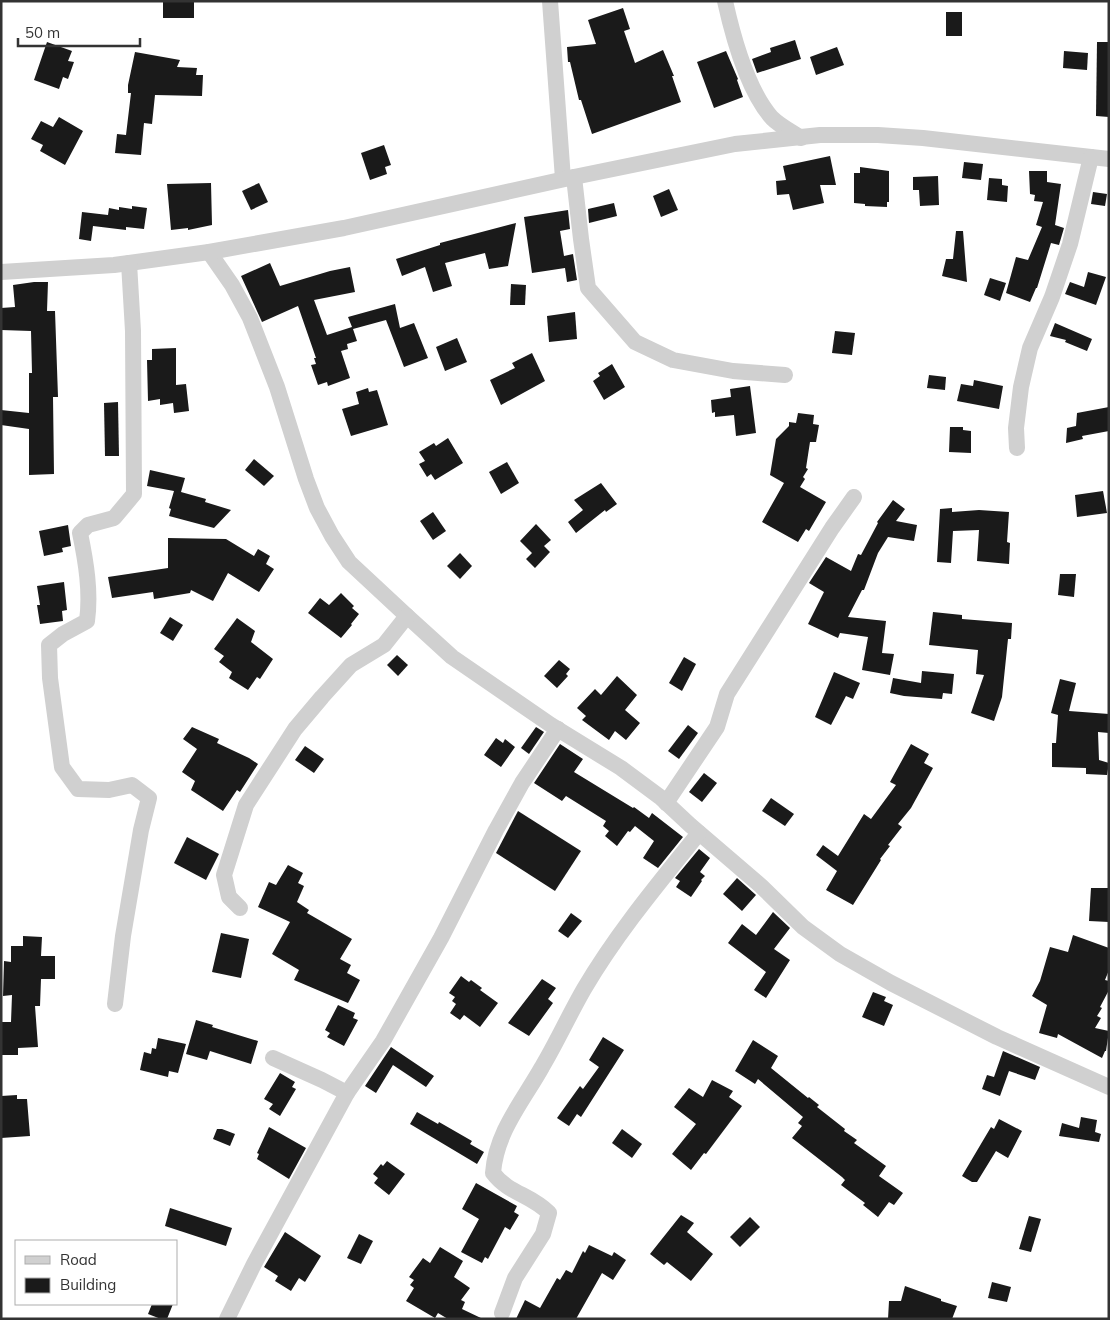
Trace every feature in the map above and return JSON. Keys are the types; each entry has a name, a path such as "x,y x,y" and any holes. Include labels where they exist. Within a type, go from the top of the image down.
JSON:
{"street":[{"path":"550,1 569,178 588,288 635,342 672,360 733,371 785,375"},
{"path":"725,1 752,88 773,119 801,138"},
{"path":"1,272 129,263 208,252 344,228 569,178 734,144 820,135 923,138 1109,159"},
{"path":"1017,448 1016,428 1021,387 1030,348 1052,297 1070,244 1091,157"},
{"path":"208,252 232,285 250,318 277,387 306,479 317,508 332,536 349,562 407,616 452,657 558,729 620,768 666,803 760,886 803,927 840,954 891,983 997,1037 1109,1087"},
{"path":"115,1004 124,926 141,830 149,798 132,786 109,790 78,789 62,767 51,688 49,644 87,622 89,606 86,565 80,533 88,525 114,518 134,494 133,331 129,263"},
{"path":"666,803 717,727 727,694 832,528 854,497"},
{"path":"240,908 228,897 224,875 246,804 295,729 351,665 384,645 407,616"},
{"path":"227,1319 254,1264 347,1093 383,1041 441,938 522,783 558,729"},
{"path":"502,1313 515,1278 543,1234 549,1213 528,1196 508,1188 494,1173 494,1158 501,1138 542,1068 584,989 634,914 699,833"},
{"path":"273,1058 347,1093"}],"building":[{"path":"163,1 194,1 194,18 163,18"},
{"path":"623,8 630,29 624,31 635,63 663,50 674,76 672,76 681,102 592,134 581,100 579,100 570,62 568,62 567,47 596,44 588,20"},
{"path":"946,12 962,12 962,36 946,36"},
{"path":"795,40 801,59 757,73 752,59 771,52 770,48"},
{"path":"47,42 72,51 68,61 74,62 68,79 63,77 59,89 34,80"},
{"path":"1097,42 1109,42 1109,117 1096,116"},
{"path":"837,47 844,65 816,75 810,57"},
{"path":"726,51 738,79 743,97 714,108 697,62"},
{"path":"1064,51 1088,53 1087,70 1063,68"},
{"path":"135,52 180,60 177,67 197,68 196,75 203,75 202,96 155,95 152,124 144,123 141,155 115,153 117,134 126,135 131,93 128,93 128,85"},
{"path":"59,117 83,131 65,165 40,151 43,145 31,139 41,121 53,127"},
{"path":"384,145 391,165 385,167 387,174 370,180 361,153"},
{"path":"830,156 836,185 820,185 824,203 793,210 789,194 777,195 776,181 786,180 783,166"},
{"path":"964,162 983,164 981,180 962,178"},
{"path":"860,167 889,171 889,202 887,202 887,207 865,206 865,204 854,203 854,173 860,173"},
{"path":"1029,171 1047,171 1047,182 1061,184 1055,225 1064,228 1059,245 1051,243 1037,288 1030,302 1006,293 1016,257 1028,260 1042,227 1036,225 1043,202 1034,201 1035,195 1030,194"},
{"path":"938,176 939,205 920,206 919,190 913,190 913,177"},
{"path":"989,178 1002,179 1002,185 1008,186 1007,202 987,200"},
{"path":"211,183 212,225 188,230 188,228 171,230 167,184"},
{"path":"259,183 268,202 251,210 242,191"},
{"path":"669,189 678,210 661,217 653,196"},
{"path":"1093,192 1107,194 1105,206 1091,204"},
{"path":"614,203 617,216 589,223 588,209"},
{"path":"132,206 147,208 144,229 126,227 126,230 93,226 91,241 79,239 82,212 108,215 109,208 119,210 119,207 132,209"},
{"path":"568,210 570,229 560,231 564,256 573,254 577,280 567,282 565,268 532,273 524,217"},
{"path":"516,223 508,266 489,269 485,253 445,263 452,286 433,292 425,267 402,276 396,259 440,245 440,243"},
{"path":"956,231 963,231 967,282 942,276 946,259 953,259"},
{"path":"270,263 280,286 350,267 355,292 314,300 327,335 352,327 348,317 395,304 400,328 414,323 428,358 404,367 386,320 353,329 357,341 347,344 348,349 341,351 350,378 328,386 327,382 318,385 311,365 316,364 314,358 316,358 298,306 262,322 241,276"},
{"path":"1088,272 1106,277 1096,305 1065,294 1070,282 1084,287"},
{"path":"990,278 1006,283 1000,301 984,295"},
{"path":"48,282 47,311 55,311 58,397 53,397 54,474 29,475 29,429 1,425 1,410 29,413 29,373 32,373 31,331 1,330 1,308 15,307 13,285"},
{"path":"511,284 526,285 525,305 510,305"},
{"path":"575,312 577,339 549,342 547,316"},
{"path":"1055,323 1092,339 1087,351 1065,342 1066,340 1050,336"},
{"path":"835,331 855,333 852,355 832,353"},
{"path":"457,338 467,362 445,371 436,347"},
{"path":"176,348 176,385 186,384 189,411 174,413 173,403 160,405 160,399 148,401 147,360 152,360 152,349"},
{"path":"532,353 545,381 501,405 490,380 515,368 512,363"},
{"path":"612,364 625,387 604,400 593,381 600,376 598,373"},
{"path":"929,375 946,377 945,390 927,388"},
{"path":"974,380 1003,386 999,409 957,401 961,384 973,386"},
{"path":"750,386 756,433 736,436 734,415 715,417 715,412 712,413 711,400 731,397 730,389"},
{"path":"368,388 369,392 377,390 388,425 351,436 342,409 359,404 356,392"},
{"path":"118,402 119,456 105,456 104,403"},
{"path":"1109,407 1109,431 1082,436 1083,439 1066,443 1067,428 1076,426 1077,413"},
{"path":"798,413 814,415 813,424 819,425 816,442 810,442 806,468 808,469 800,487 826,502 809,531 806,529 798,542 762,522 784,483 770,475 776,439 789,426 789,422 796,423"},
{"path":"950,427 963,427 963,430 971,431 971,453 949,452"},
{"path":"448,438 463,463 435,480 431,474 427,477 419,464 425,461 419,452 434,443 436,446"},
{"path":"254,459 274,476 264,486 245,470"},
{"path":"507,462 519,483 501,494 489,472"},
{"path":"150,470 185,478 181,492 206,499 205,502 231,510 214,528 169,516 171,509 169,508 174,491 147,486"},
{"path":"601,483 617,504 606,512 605,510 576,533 568,522 583,510 574,500"},
{"path":"1103,491 1107,513 1077,517 1075,495"},
{"path":"893,500 905,509 896,521 917,525 914,541 888,537 878,553 864,590 862,590 848,617 886,621 882,653 894,654 890,675 862,670 868,637 840,633 838,638 808,624 824,592 809,583 826,557 851,571 858,554 861,555 877,522"},
{"path":"952,508 952,512 979,510 1009,512 1007,542 1010,543 1009,564 977,561 979,530 953,531 951,563 937,562 940,509"},
{"path":"433,512 446,531 433,540 420,521"},
{"path":"536,524 551,540 544,546 550,552 535,568 526,559 532,553 520,541"},
{"path":"68,525 71,546 62,548 63,552 44,556 39,531"},
{"path":"168,538 226,539 254,556 258,549 270,556 266,564 274,569 259,592 228,573 213,601 191,590 190,593 154,599 153,592 112,598 108,577 168,568"},
{"path":"460,553 472,566 460,579 447,566"},
{"path":"1060,574 1076,574 1074,597 1058,595"},
{"path":"64,582 67,610 62,611 63,621 40,624 37,586"},
{"path":"341,593 359,614 341,638 308,613 320,598 329,605"},
{"path":"933,612 962,615 962,619 1012,623 1011,639 1008,639 1002,697 994,721 971,713 984,675 976,674 978,650 929,645"},
{"path":"170,617 183,625 173,641 160,633"},
{"path":"237,618 255,631 251,642 273,659 260,679 257,677 248,690 229,678 232,672 219,662 224,656 214,649"},
{"path":"397,655 408,665 398,676 387,665"},
{"path":"684,657 696,664 682,691 669,683"},
{"path":"559,660 570,669 566,674 568,676 557,688 544,676"},
{"path":"922,671 954,674 952,694 943,693 942,699 890,693 893,678 921,683"},
{"path":"834,672 860,683 853,699 846,696 831,725 815,717"},
{"path":"617,676 637,695 625,710 640,723 626,740 615,731 609,740 582,720 586,716 577,708 595,689 601,695"},
{"path":"1060,679 1076,683 1069,711 1109,714 1109,733 1098,732 1099,760 1109,763 1107,775 1086,774 1086,768 1052,767 1052,743 1056,743 1058,715 1051,713"},
{"path":"688,725 698,733 679,759 668,751"},
{"path":"192,727 219,739 217,743 258,764 240,792 237,790 223,811 191,790 195,781 182,772 197,749 183,739"},
{"path":"536,727 544,732 529,754 521,748"},
{"path":"496,738 503,743 505,739 515,747 501,767 484,755"},
{"path":"560,744 583,759 574,772 634,807 649,818 652,813 683,837 658,868 643,858 654,841 635,826 630,832 628,831 617,846 605,836 609,831 603,826 606,821 566,796 562,801 534,783"},
{"path":"911,744 929,754 924,763 933,768 911,808 898,824 902,827 888,845 890,846 880,859 853,905 826,890 837,871 816,855 823,845 838,856 864,814 871,819 896,785 890,782"},
{"path":"305,746 324,759 314,773 295,760"},
{"path":"704,773 717,783 702,802 689,792"},
{"path":"771,798 794,814 785,826 762,811"},
{"path":"518,811 581,851 555,891 496,853"},
{"path":"187,837 219,854 206,880 174,863"},
{"path":"699,849 710,858 700,872 705,876 691,897 676,887 680,881 675,878"},
{"path":"288,865 303,873 298,883 304,886 297,902 309,910 307,913 352,939 340,959 351,965 347,973 360,980 348,1003 294,980 299,970 272,954 290,922 258,907 269,882 276,885"},
{"path":"737,878 756,895 742,911 723,894"},
{"path":"1091,888 1109,888 1109,922 1089,921"},
{"path":"773,912 790,928 774,949 790,960 766,998 754,990 766,972 728,943 742,924 756,935"},
{"path":"571,913 582,921 568,938 558,931"},
{"path":"221,933 249,939 241,978 212,972"},
{"path":"1073,935 1109,948 1109,970 1105,980 1109,981 1109,990 1100,1007 1102,1008 1097,1016 1101,1018 1095,1028 1109,1031 1106,1051 1102,1058 1058,1034 1057,1038 1039,1033 1047,1005 1032,996 1040,981 1050,947 1068,952"},
{"path":"23,936 42,937 41,956 55,956 55,979 41,979 40,1006 35,1006 38,1047 18,1048 18,1055 1,1055 1,1022 11,1022 12,995 3,996 4,961 11,962 11,946 23,946"},
{"path":"461,976 482,988 480,990 498,1003 480,1027 464,1015 460,1020 450,1013 456,1004 452,1001 455,997 449,993"},
{"path":"542,979 556,988 548,999 553,1003 529,1036 508,1023"},
{"path":"873,992 886,997 884,1001 893,1005 884,1026 862,1017"},
{"path":"338,1005 355,1013 353,1018 358,1020 344,1046 327,1037 330,1033 325,1030"},
{"path":"196,1020 258,1041 251,1064 210,1051 207,1060 186,1054"},
{"path":"603,1037 624,1050 581,1117 577,1114 569,1126 557,1118 580,1086 583,1089 599,1067 589,1060"},
{"path":"158,1038 186,1044 178,1073 169,1071 168,1077 140,1070 144,1052 151,1054 152,1048 156,1049"},
{"path":"753,1040 778,1056 771,1068 819,1105 817,1107 857,1140 854,1143 886,1166 879,1176 903,1193 894,1205 889,1202 878,1217 863,1205 865,1203 841,1185 845,1180 842,1177 792,1138 802,1126 798,1123 803,1117 758,1079 755,1084 735,1071"},
{"path":"391,1047 434,1076 426,1087 393,1065 376,1093 365,1086"},
{"path":"1003,1051 1040,1067 1035,1080 1009,1071 1000,1096 982,1089 987,1075 994,1077"},
{"path":"280,1073 295,1082 292,1087 296,1089 280,1116 269,1109 273,1104 264,1099"},
{"path":"712,1080 733,1091 729,1097 742,1106 706,1154 704,1153 691,1170 672,1154 696,1124 674,1107 689,1088 703,1097"},
{"path":"17,1095 17,1099 27,1099 30,1136 1,1138 1,1096"},
{"path":"417,1112 472,1141 470,1144 484,1152 477,1164 410,1124"},
{"path":"1081,1117 1097,1120 1095,1132 1101,1134 1099,1142 1059,1136 1062,1123 1079,1128"},
{"path":"999,1119 1022,1131 1008,1158 996,1151 977,1182 972,1182 962,1176 991,1127 994,1129"},
{"path":"269,1127 306,1148 289,1179 257,1159 259,1154 257,1153"},
{"path":"217,1129 235,1134 230,1146 213,1139"},
{"path":"622,1129 642,1144 632,1158 612,1143"},
{"path":"387,1161 405,1174 389,1195 374,1183 378,1178 373,1174 381,1164 383,1166"},
{"path":"476,1183 517,1206 514,1212 519,1215 510,1230 505,1227 488,1259 485,1257 482,1263 461,1252 479,1219 462,1209"},
{"path":"170,1208 232,1228 226,1246 165,1226"},
{"path":"681,1215 694,1223 687,1232 713,1254 691,1281 667,1262 664,1265 650,1254"},
{"path":"1029,1216 1041,1219 1031,1252 1019,1249"},
{"path":"750,1217 760,1227 740,1247 730,1237"},
{"path":"285,1232 321,1256 305,1282 299,1278 291,1291 275,1281 278,1276 264,1267"},
{"path":"359,1234 373,1241 361,1264 347,1258"},
{"path":"589,1245 612,1256 614,1252 626,1260 613,1280 602,1273 576,1319 516,1319 525,1300 540,1308 557,1278 560,1280 566,1270 572,1273 583,1251 585,1253"},
{"path":"440,1247 463,1261 454,1277 470,1288 461,1300 465,1302 462,1309 483,1319 448,1319 438,1313 435,1318 406,1301 414,1288 410,1285 414,1280 409,1277 423,1258 430,1263"},
{"path":"992,1282 1011,1287 1007,1302 988,1298"},
{"path":"905,1286 957,1306 952,1319 888,1319 889,1301 901,1301"},
{"path":"152,1305 173,1305 167,1319 161,1319 148,1314"}]}
